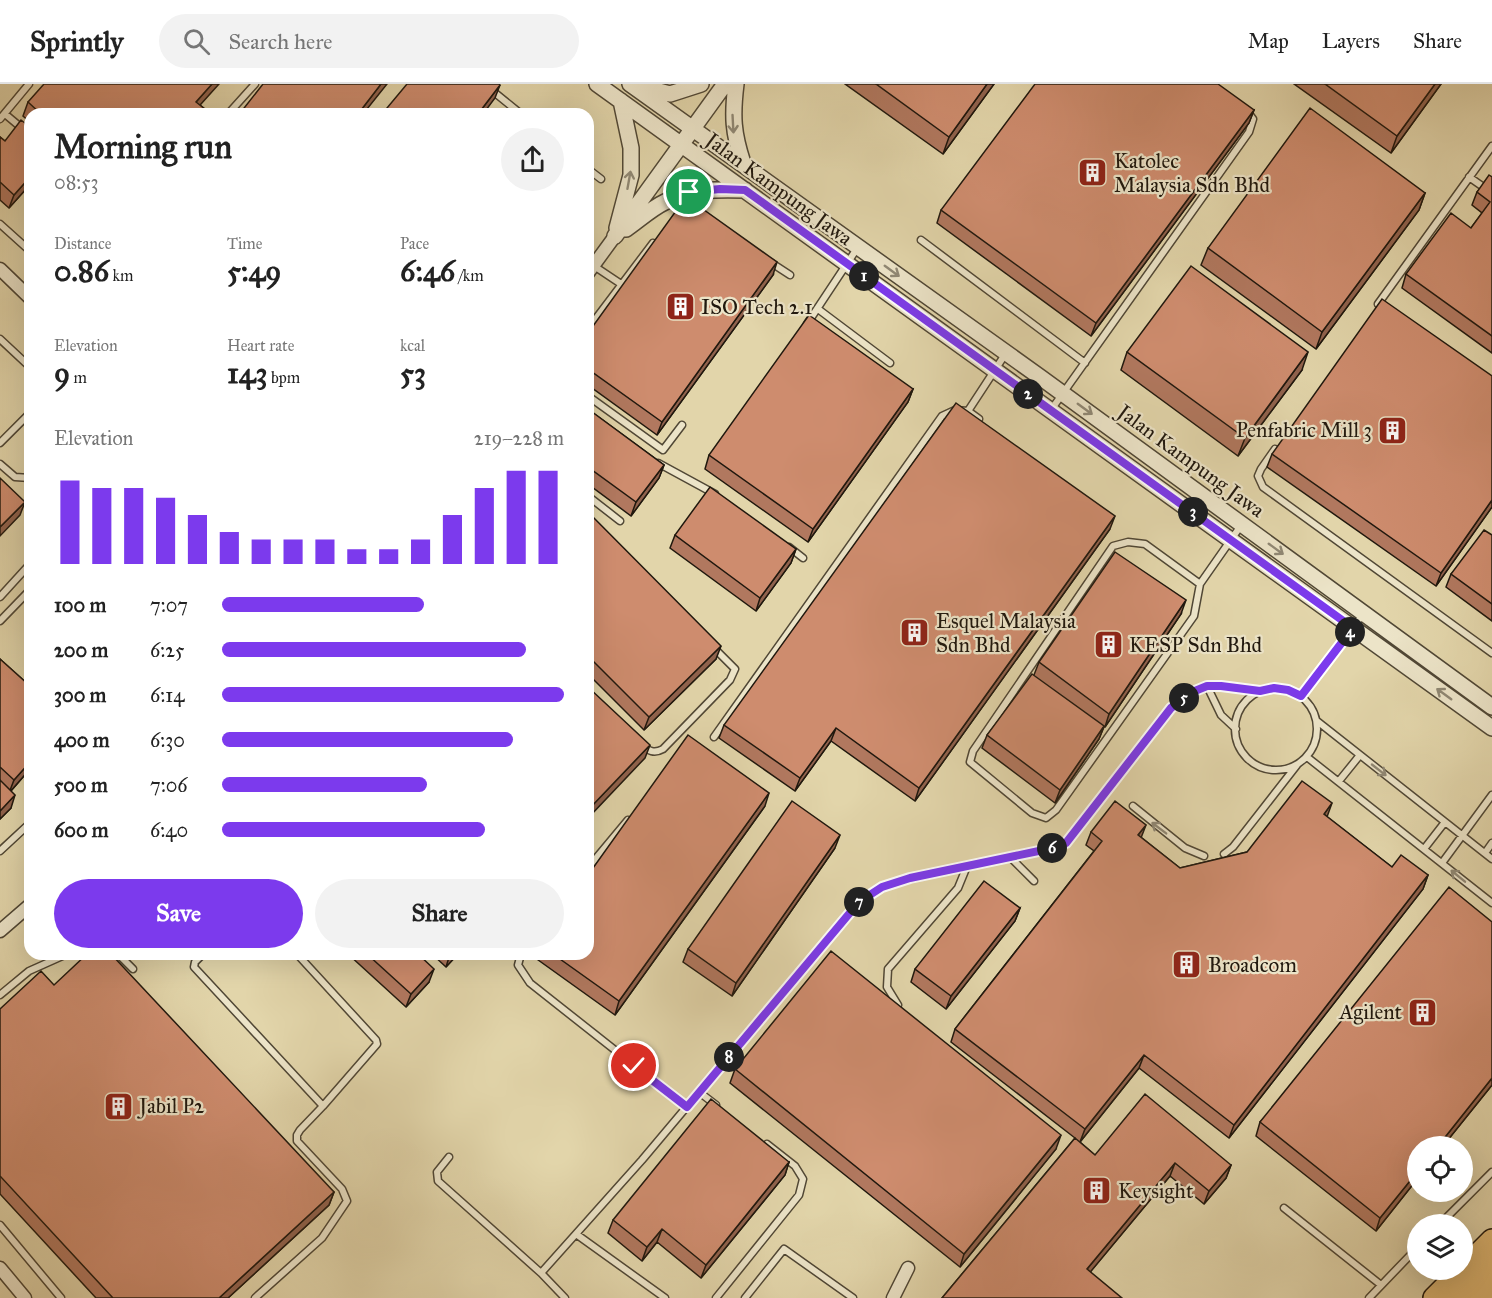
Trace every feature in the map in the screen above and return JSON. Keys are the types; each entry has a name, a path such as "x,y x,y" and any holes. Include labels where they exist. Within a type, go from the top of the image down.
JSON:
{"highway":[{"path":"1473,1246 1492,1227"},
{"path":"1434,1298 1492,1240"},
{"path":"1454,1298 1492,1261"},
{"path":"1422,1298 1440,1280"},
{"path":"1478,1298 1492,1284"}],"street":[{"name":"Jalan Kampung Jawa","path":"597,84 1492,728"},
{"name":"Jalan Kampung Jawa","path":"631,84 1064,394 1492,706"},
{"path":"631,84 670,94 701,84"},
{"path":"594,266 725,84"},
{"path":"736,84 733,111 734,136 743,163"},
{"path":"615,236 631,175 631,148 621,101"},
{"path":"615,236 664,202 689,192 720,189 745,190"},
{"path":"0,269 24,292"},
{"path":"0,931 24,910"},
{"path":"0,1268 25,1298"},
{"path":"893,1298 908,1268"}],"lane":[{"path":"24,131 2,116 29,84"},
{"path":"233,108 255,84"},
{"path":"484,84 512,107"},
{"path":"1051,410 1249,132 1253,119 1240,106"},
{"path":"1372,313 1492,146"},
{"path":"594,173 601,179"},
{"path":"1469,177 1492,194"},
{"path":"0,224 24,246"},
{"path":"594,321 656,240"},
{"path":"921,240 1085,363"},
{"path":"805,327 858,247"},
{"path":"760,255 789,275"},
{"path":"594,271 621,284"},
{"path":"818,309 890,363"},
{"path":"0,339 24,361"},
{"path":"968,411 1007,353"},
{"path":"594,400 663,450 682,425"},
{"path":"714,738 942,416 955,410 968,411 986,425"},
{"path":"0,443 24,419"},
{"path":"1282,440 1258,476 1263,487 1492,653"},
{"path":"650,458 727,500"},
{"path":"0,464 15,477 24,478"},
{"path":"594,501 620,521"},
{"path":"1200,584 1145,544 1128,542 1113,546 973,751 970,762 1032,813 1046,818 1056,810 1194,616 1200,584 1242,524"},
{"path":"786,545 803,558"},
{"path":"0,597 24,571"},
{"path":"0,621 24,596"},
{"path":"1301,696 1364,613"},
{"path":"635,738 650,752 663,749 730,680 735,669 711,645"},
{"path":"1207,686 1221,716 1236,729"},
{"path":"542,1273 687,1107 859,902 882,887 910,878 1053,848 1066,843 1171,708 1190,693 1207,686 1260,691 1274,688 1288,690 1301,696 1311,707 1317,721 1318,734 1314,746 1233,847 1224,854"},
{"path":"1260,691 1248,699 1239,711 1236,729 1239,746 1251,762 1262,768 1286,769 1297,765"},
{"path":"1317,721 1492,859"},
{"path":"1339,782 1360,755"},
{"path":"1307,757 1492,903"},
{"path":"1442,863 1492,795"},
{"path":"1133,806 1185,848 1204,856"},
{"path":"594,861 630,817"},
{"path":"1424,849 1446,822"},
{"path":"0,851 24,829"},
{"path":"1485,853 1492,843"},
{"path":"1010,857 1034,881"},
{"path":"901,1008 895,1003 887,987 888,969 958,888 967,866"},
{"path":"821,948 830,954"},
{"path":"0,995 29,971 54,960"},
{"path":"124,960 133,969"},
{"path":"197,960 194,967 323,1106"},
{"path":"255,1298 322,1238 347,1201 342,1189 297,1141 297,1135 377,1044 376,1040 303,960"},
{"path":"519,960 518,965 530,983 687,1107"},
{"path":"699,1092 726,1112"},
{"path":"716,1298 800,1195 803,1179 795,1166 760,1139"},
{"path":"449,1157 437,1172 438,1181 542,1273 565,1298"},
{"path":"1450,1214 1492,1172"},
{"path":"1284,1208 1381,1285"},
{"path":"0,1226 61,1298"},
{"path":"576,1234 665,1298"},
{"path":"745,1298 784,1249 854,1298"},
{"path":"1369,1298 1407,1258"}],"building":[{"path":"44,84 212,84 196,102 204,108 34,108 28,102"},
{"path":"263,84 381,84 363,108 244,108"},
{"path":"407,84 500,85 483,108 387,108"},
{"path":"876,84 987,84 949,137"},
{"name":"Katolec Malaysia Sdn Bhd","path":"1035,84 1218,84 1254,110 1096,323 941,210"},
{"path":"1325,84 1435,84 1397,136"},
{"path":"1310,108 1425,193 1322,332 1208,248"},
{"path":"21,120 24,122 24,184 14,195 0,182 0,137 5,141"},
{"path":"1489,175 1492,177 1492,336 1406,274 1451,213 1471,228 1490,202 1477,192"},
{"name":"ISO Tech 2.1","path":"686,197 777,262 662,422 594,373 594,325"},
{"path":"1191,266 1308,352 1245,438 1127,352"},
{"name":"Penfabric Mill 3","path":"1382,299 1492,376 1492,500 1441,573 1272,454"},
{"path":"809,315 913,389 813,529 709,455"},
{"name":"Esquel Malaysia Sdn Bhd","path":"956,403 1115,516 919,788 836,728 800,778 724,725"},
{"path":"594,413 664,465 636,502 594,471"},
{"path":"0,478 24,503 0,527"},
{"path":"710,487 796,549 760,598 675,535"},
{"path":"594,518 721,646 649,717 594,662"},
{"path":"1484,530 1492,535 1492,604 1451,574"},
{"name":"KESP Sdn Bhd","path":"1115,552 1186,600 1109,714 1039,662"},
{"path":"0,659 24,681 24,769 14,780 0,767"},
{"path":"1032,674 1104,726 1060,790 987,735"},
{"path":"594,693 650,745 594,804"},
{"path":"688,735 769,793 619,1001 561,960 594,960 594,867"},
{"path":"0,780 15,795 0,811"},
{"name":"Broadcom","path":"1302,781 1332,803 1324,814 1392,867 1401,855 1428,875 1234,1125 1144,1055 1085,1129 955,1029 1102,841 1091,832 1115,801 1146,825 1138,835 1180,868 1247,852"},
{"path":"792,801 840,835 736,983 688,949"},
{"path":"984,881 1020,908 951,996 915,969"},
{"name":"Agilent","path":"1449,887 1492,922 1492,1078 1446,1136 1407,1136 1407,1185 1380,1218 1260,1122"},
{"path":"831,951 1061,1135 964,1254 735,1069"},
{"name":"Jabil P2","path":"81,960 117,960 334,1192 219,1298 113,1298 0,1176 0,1009 41,971 54,985"},
{"path":"374,960 424,960 434,969 411,994"},
{"name":"Keysight","path":"1145,1094 1231,1165 1209,1191 1175,1163 1087,1269 1122,1298 942,1298 1075,1138 1095,1155"},
{"path":"711,1099 789,1162 706,1265 662,1229 647,1247 613,1220"}],"place":[{"name":"Katolec Malaysia Sdn Bhd","path":"1093,173"},
{"name":"ISO Tech 2.1","path":"680,307"},
{"name":"Penfabric Mill 3","path":"1393,430"},
{"name":"Esquel Malaysia Sdn Bhd","path":"915,633"},
{"name":"KESP Sdn Bhd","path":"1108,645"},
{"name":"Broadcom","path":"1187,965"},
{"name":"Agilent","path":"1423,1012"},
{"name":"Jabil P2","path":"118,1106"},
{"name":"Keysight","path":"1097,1191"}],"route":[{"path":"634,1066 687,1107 859,902 882,887 910,878 1053,848 1066,843 1171,708 1190,693 1207,686 1221,686 1260,691 1274,688 1288,690 1301,696 1353,628 745,190 720,189 689,192"}]}
